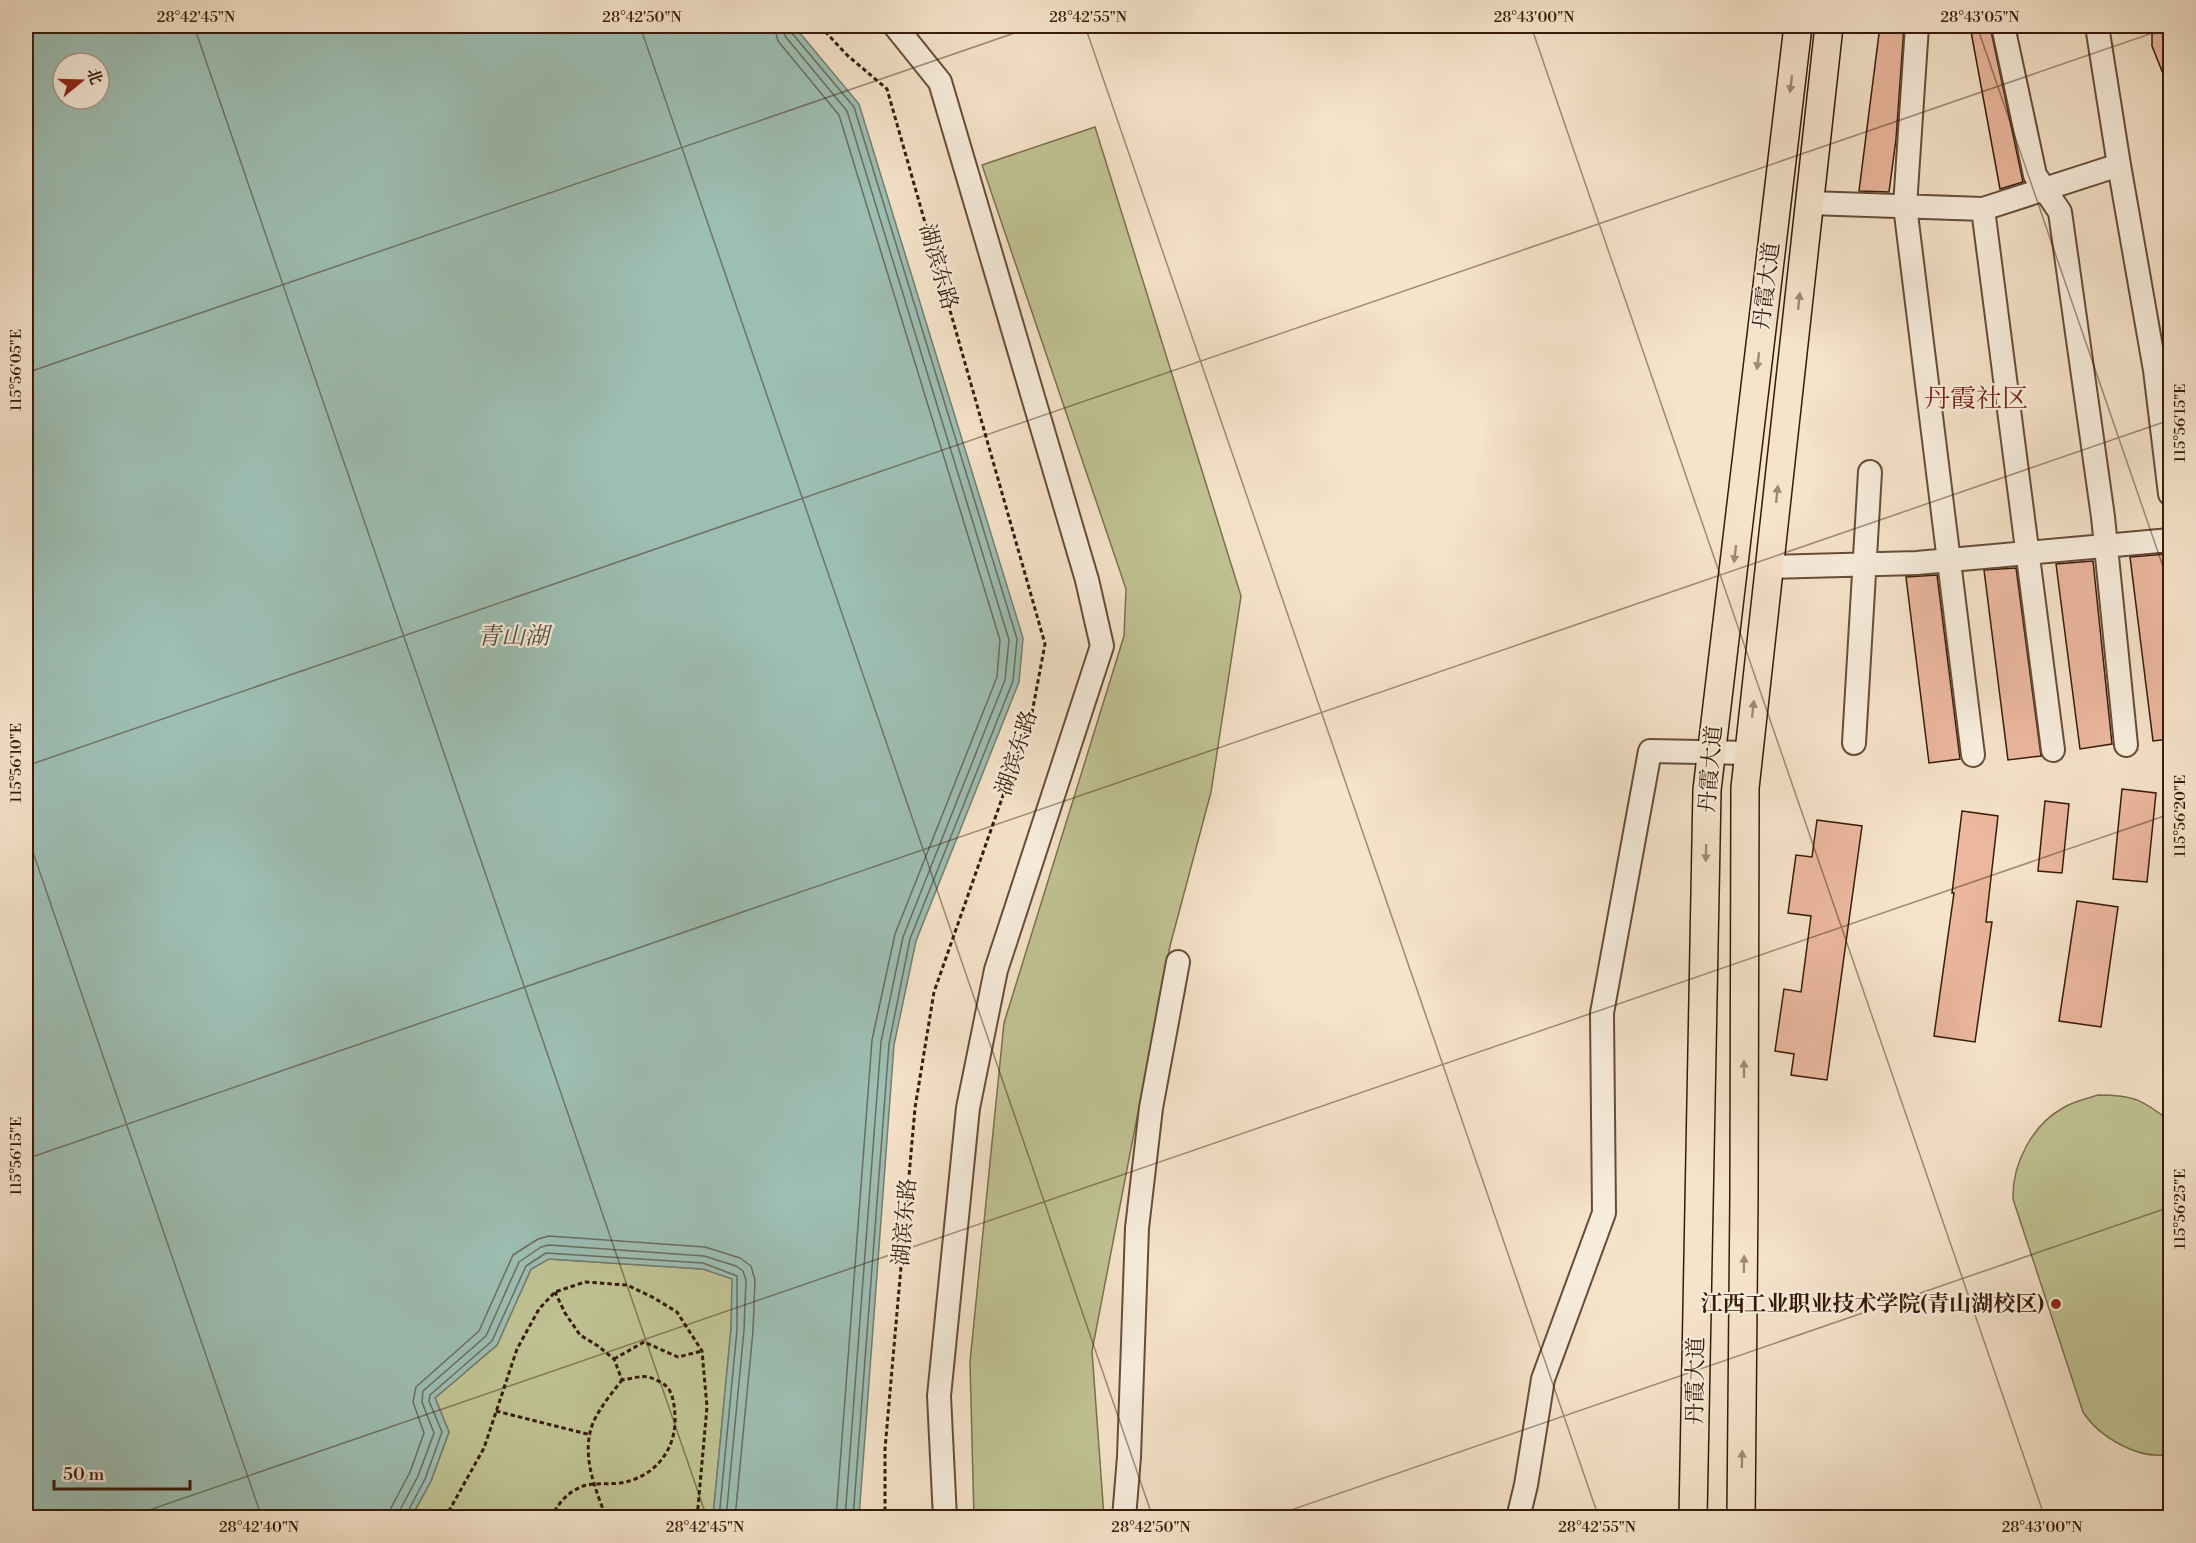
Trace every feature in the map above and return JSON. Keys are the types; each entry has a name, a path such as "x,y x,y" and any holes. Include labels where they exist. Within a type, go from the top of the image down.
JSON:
{"main road":[{"name":"丹霞大道","path":"1693,1518 1707,814 1712,752 1798,26"},
{"name":"丹霞大道","path":"1741,1518 1744,800 1829,26"}],"street":[{"path":"895,26 940,82 1087,580 1102,646 996,970 968,1108 939,1396 945,1518"},
{"path":"1917,26 1905,206 1973,755"},
{"path":"2003,26 2035,175 2060,212 2106,546 2126,745"},
{"path":"2097,26 2155,370 2170,494"},
{"path":"1810,202 1983,209 2119,165"},
{"path":"1983,209 2054,750"},
{"path":"1854,743 1870,472"},
{"path":"1769,567 1949,560 2170,540"},
{"path":"1518,1518 1526,1485 1543,1379 1604,1213 1602,1013 1650,751 1749,753"},
{"path":"1124,1518 1129,1457 1137,1228 1151,1108 1178,962"}],"path":[{"name":"湖滨东路","path":"820,26 847,55 886,89 1045,644 1032,713 934,992 915,1108 885,1449 885,1518"},
{"path":"445,1518 483,1448 517,1348 539,1309 555,1292 585,1282 627,1285 677,1312 702,1351 707,1407 697,1518"},
{"path":"555,1292 565,1313 580,1335 614,1359 622,1380"},
{"path":"614,1359 644,1342 678,1357 702,1351"},
{"path":"551,1518 560,1502 575,1489 594,1483 620,1483 646,1474 668,1453 676,1429 674,1402 668,1386 650,1376 622,1380 602,1406 593,1424 587,1452 594,1483 605,1514 612,1518"},
{"path":"496,1411 591,1435"}],"green space":[{"path":"1095,127 1241,596 1211,792 1170,946 1092,1351 1104,1517 974,1518 970,1362 1004,1023 1124,636 1126,589 982,165"},
{"path":"2098,1095 2121,1096 2137,1100 2170,1121 2170,1454 2146,1454 2121,1445 2099,1430 2083,1412 2013,1199 2020,1159 2033,1135 2052,1115 2063,1108"},
{"path":"548,1259 703,1269 733,1279 731,1329 713,1517 411,1518 431,1481 449,1432 435,1398 497,1345 531,1269"}],"water":[{"name":"青山湖","path":"26,26 794,26 859,104 1023,638 1019,682 916,941 894,1045 859,1517 713,1517 731,1329 732,1279 703,1269 549,1259 531,1269 497,1345 435,1398 449,1432 431,1481 411,1517 26,1517"}],"building":[{"path":"1880,26 1904,26 1896,139 1889,192 1859,191"},
{"path":"1970,26 1990,26 2023,182 2000,189"},
{"path":"2152,26 2170,26 2170,91 2152,46"},
{"path":"2166,554 2170,591 2170,739 2153,741 2130,557"},
{"path":"2093,561 2112,744 2080,749 2056,564"},
{"path":"2016,568 2041,756 2008,760 1984,570"},
{"path":"1937,575 1960,759 1929,763 1906,577"},
{"path":"2122,789 2156,793 2147,882 2113,879"},
{"path":"2045,801 2069,804 2062,873 2038,871"},
{"path":"1962,811 1998,816 1986,922 1992,922 1975,1042 1934,1036 1954,893 1952,893"},
{"path":"1817,820 1862,826 1827,1080 1791,1075 1794,1054 1775,1051 1784,989 1801,992 1811,916 1788,913 1796,855 1812,857"},
{"path":"2077,901 2118,907 2101,1027 2059,1021"}],"place":[{"name":"江西工业职业技术学院(青山湖校区)","path":"2056,1304"}],"district":[{"name":"丹霞社区","path":"1976,399"}]}
